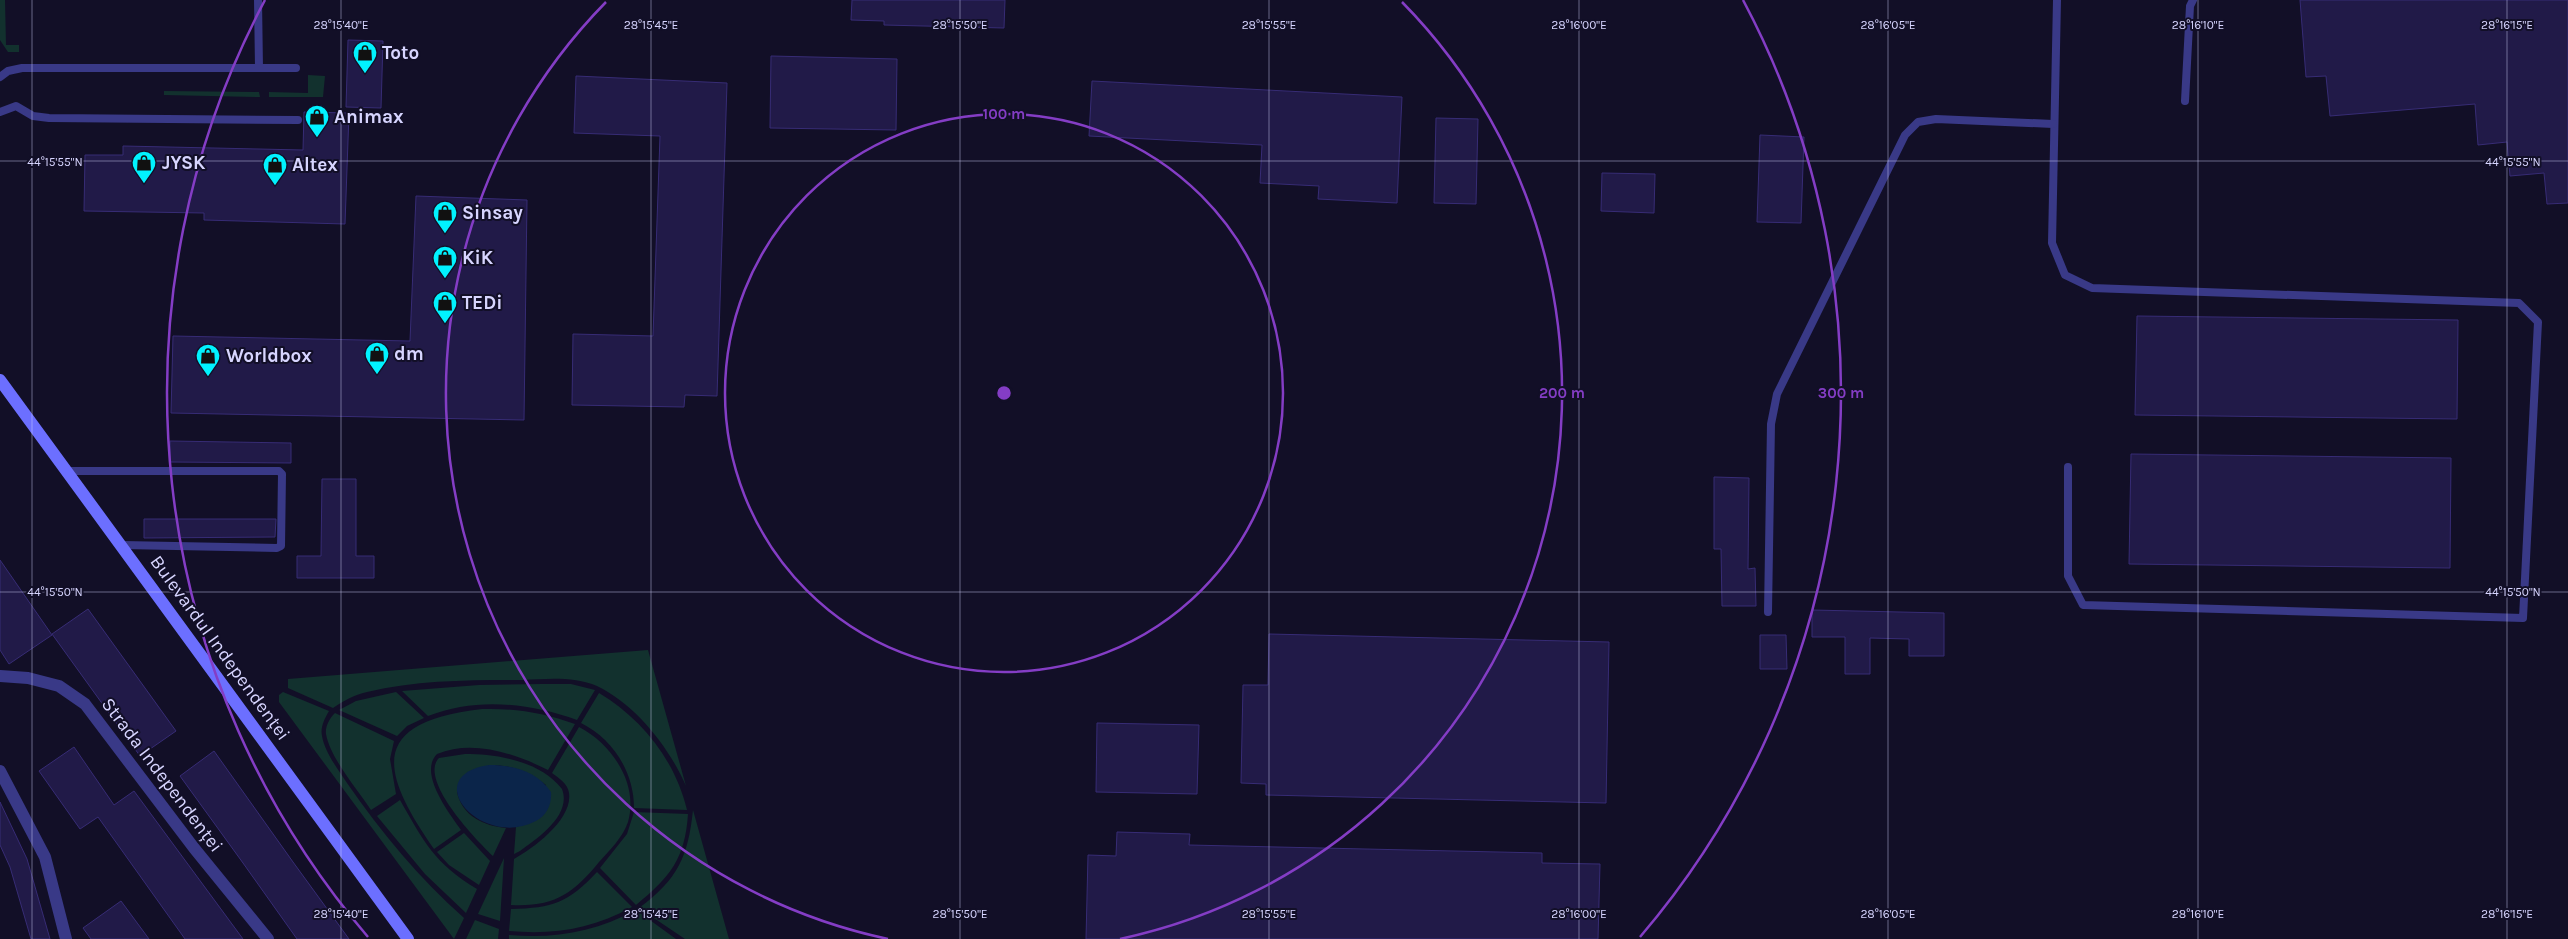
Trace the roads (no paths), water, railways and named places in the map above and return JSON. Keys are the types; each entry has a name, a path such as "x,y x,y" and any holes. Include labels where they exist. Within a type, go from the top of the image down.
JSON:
{"main road":[{"name":"Bulevardul Independenței","path":"0,380 408,939"}],"street":[{"name":"Strada Independenței","path":"0,676 28,678 59,686 85,704 194,848 268,939"},
{"path":"0,771 45,857 66,939"}],"lane":[{"path":"258,0 259,68"},
{"path":"2057,0 2052,243 2065,276 2092,288 2519,303 2538,322 2523,618 2083,605 2068,576 2068,467"},
{"path":"2185,101 2190,6 2193,0"},
{"path":"0,78 8,72 22,68 296,68"},
{"path":"0,112 16,106 33,116 49,118 298,120"},
{"path":"1768,612 1771,424 1777,394 1905,135 1918,122 1936,119 2053,124"},
{"path":"66,471 279,471 282,474 282,546 122,545"}],"water":[{"path":"489,765 515,768 532,774 539,779 551,792 550,805 543,816 536,821 515,827 495,826 478,819 465,808 458,795 458,782 468,772"}],"place":[{"name":"Toto","path":"365,74"},
{"name":"Animax","path":"317,138"},
{"name":"JYSK","path":"144,184"},
{"name":"Altex","path":"275,186"},
{"name":"Sinsay","path":"445,234"},
{"name":"KiK","path":"445,279"},
{"name":"TEDi","path":"445,324"},
{"name":"dm","path":"377,375"},
{"name":"Worldbox","path":"208,377"}]}
